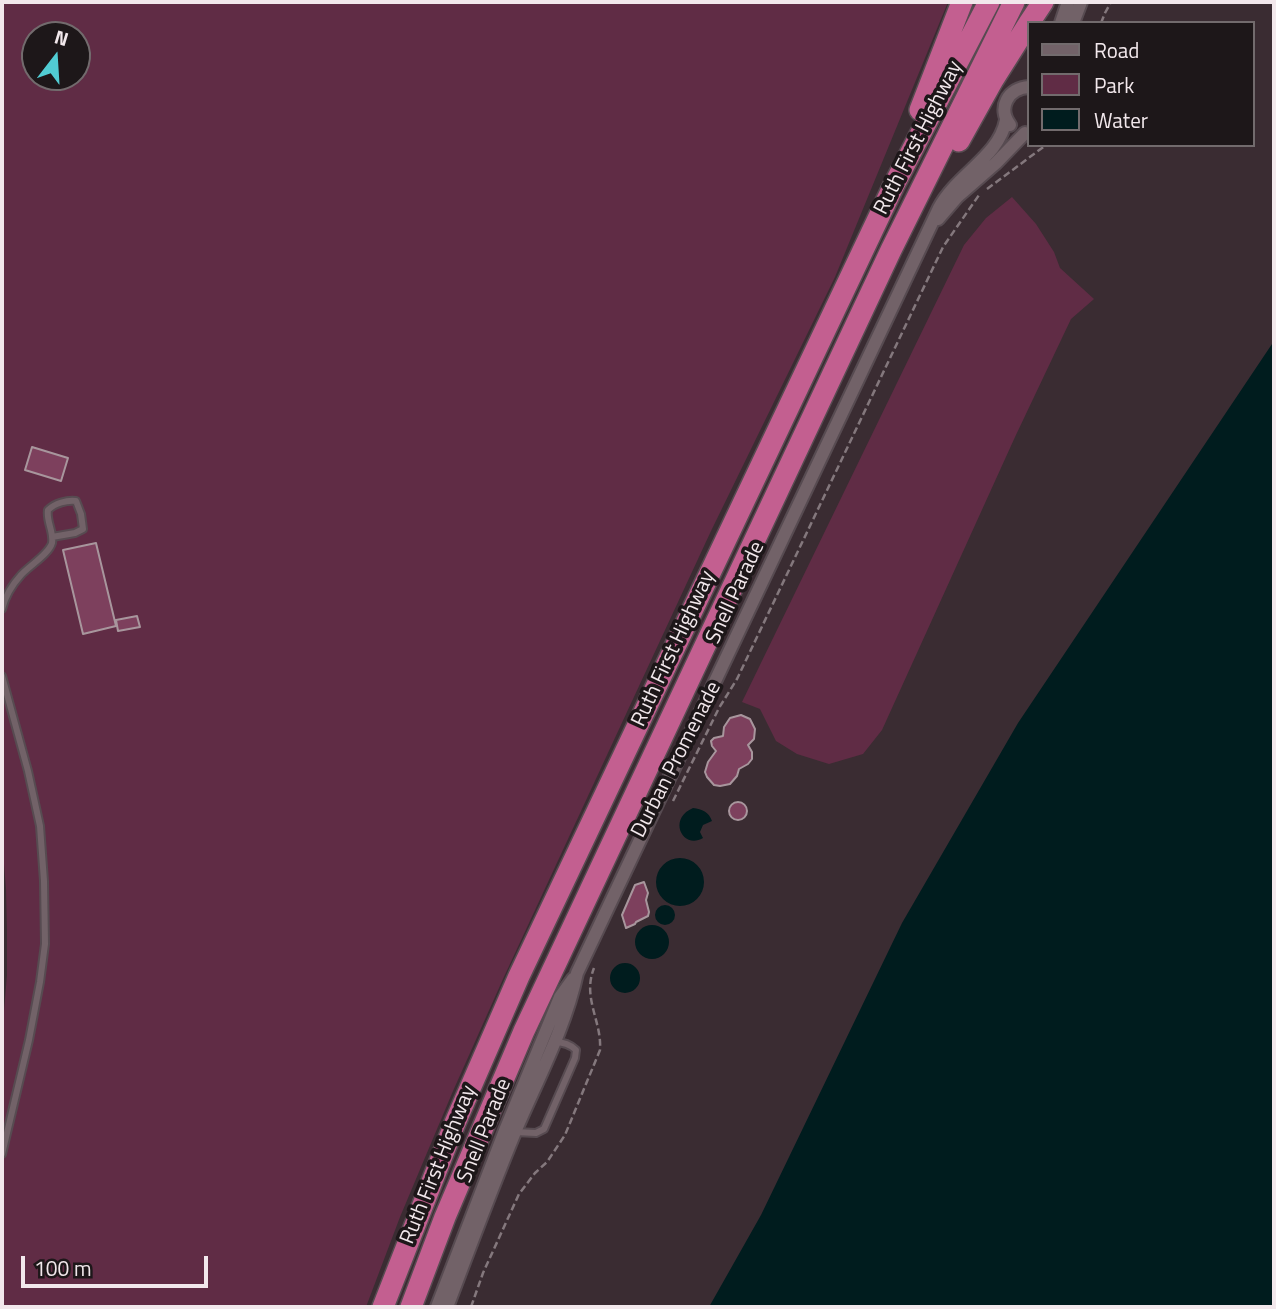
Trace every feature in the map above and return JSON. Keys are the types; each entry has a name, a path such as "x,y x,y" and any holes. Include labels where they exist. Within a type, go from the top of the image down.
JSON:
{"highway":[{"path":"894,185 898,167 962,2"},
{"name":"Ruth First Highway","path":"383,1307 455,1123 519,976 894,185 989,2"},
{"name":"Ruth First Highway","path":"411,1307 445,1217 524,1031 891,250 1014,2"},
{"path":"1030,21 1043,2"},
{"path":"891,250 911,226 993,80 1028,25"}],"street":[{"path":"1062,21 1068,2"},
{"path":"1074,21 1081,2"},
{"name":"Snell Parade","path":"447,1307 515,1132 556,1042 578,973 929,230 949,190 997,144 1004,130 1004,104 1008,96 1027,86"},
{"path":"1006,120 1017,131 1027,132"},
{"name":"Snell Parade","path":"929,230 957,197 1027,132"},
{"name":"Snell Parade","path":"437,1307 541,1042 560,997 578,973"}],"lane":[{"path":"2,609 10,590 51,546 48,510 56,504 76,501 83,529 52,537"},
{"path":"2,676 40,826 45,944 29,1040 2,1154"},
{"path":"515,1132 536,1133 544,1129 577,1054 573,1047 556,1042 541,1042"}],"path":[{"path":"1102,21 1111,2"},
{"name":"Durban Promenade","path":"671,806 719,708 737,679 943,247 981,193 1043,147"},
{"path":"471,1307 483,1273 519,1194 535,1173 547,1163 565,1135 600,1050 601,1040 590,997 590,983 596,965"}],"green space":[{"path":"2,2 948,2 835,277 711,531 503,979 400,1217 366,1307 2,1307 2,1034 7,975 6,889 2,840"},
{"path":"1012,197 1036,224 1054,252 1060,268 1094,299 1071,319 882,730 863,754 829,764 797,754 776,741 760,709 742,702 964,245 986,218"}],"water":[{"path":"1274,341 1274,1307 709,1307 761,1215 902,923 1018,723"},
{"path":"693,808 705,812 712,821 703,825 700,832 703,838 696,841 684,837 679,825 685,813"},
{"path":"680,858 697,865 704,882 697,899 680,906 663,899 656,882 663,865"},
{"path":"665,905 672,908 675,915 672,922 665,925 658,922 655,915 658,908"},
{"path":"652,925 664,930 669,942 664,954 652,959 640,954 635,942 640,930"},
{"path":"625,963 636,967 640,978 636,989 625,993 614,989 610,978 614,967"}],"building":[{"path":"32,447 68,458 61,481 25,470"},
{"path":"96,543 116,626 83,634 63,550"},
{"path":"137,616 140,627 118,631 116,620"},
{"path":"741,715 750,719 755,729 754,739 748,745 752,759 739,769 730,784 714,785 705,772 716,751 711,741 723,736 724,727 730,718"},
{"path":"734,802 742,802 747,811 745,818 734,820 729,815 729,807"},
{"path":"644,882 648,893 648,916 626,928 622,915 635,885"}]}
